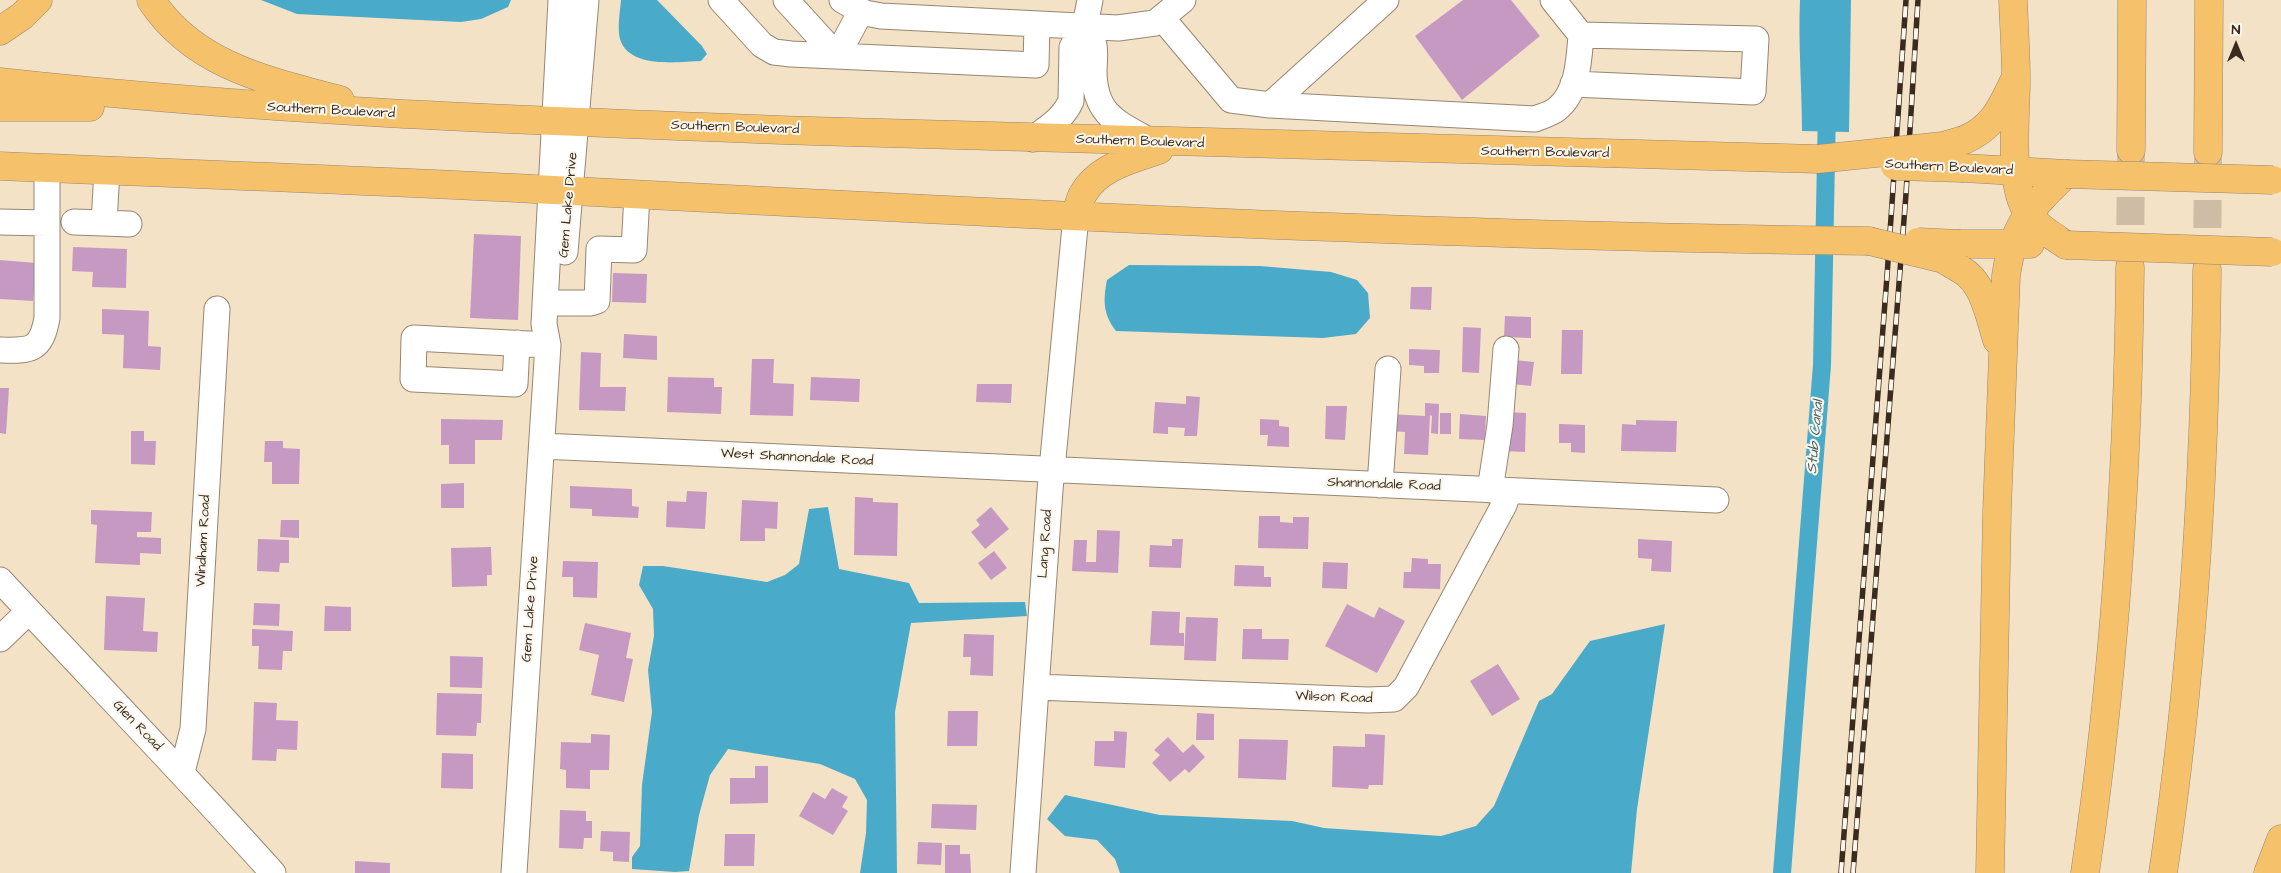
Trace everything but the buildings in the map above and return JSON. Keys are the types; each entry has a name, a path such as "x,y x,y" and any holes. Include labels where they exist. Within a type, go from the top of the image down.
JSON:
{"highway":[{"path":"0,31 22,16 38,0"},
{"path":"151,0 181,35 221,63 264,79 392,115"},
{"path":"2013,0 2016,78 2015,171 2018,191 2028,214 2036,223 2066,245"},
{"path":"2131,150 2132,0"},
{"path":"2208,152 2210,0"},
{"path":"1818,159 1943,146 1964,140 1987,128 1999,111 2016,78"},
{"name":"Southern Boulevard","path":"0,82 239,105 392,115 566,123 1166,143 1818,159 2066,174 2277,181"},
{"path":"0,107 239,105"},
{"path":"1076,216 1082,194 1098,177 1123,161 1166,143"},
{"path":"0,166 561,190 1076,216 1756,240 1869,241 1943,259 2012,244 2277,252"},
{"path":"1990,873 1997,511 2006,276 2012,244 2028,214 2066,174"},
{"path":"1960,256 1984,298 2004,363"},
{"path":"2085,873 2108,688 2119,565 2128,399 2130,267"},
{"path":"2163,873 2182,723 2195,575 2203,435 2207,270"},
{"path":"2268,873 2281,839"}],"street":[{"path":"562,0 566,123"},
{"path":"566,123 586,0"},
{"path":"721,0 762,44 774,52 1036,65 1037,24"},
{"path":"786,0 837,56"},
{"path":"1033,139 1063,116 1067,109 1070,100 1072,47 1085,26 1090,0"},
{"path":"837,56 851,5 881,16 1118,28 1155,23 1183,0"},
{"path":"1270,105 1386,0"},
{"path":"1162,18 1231,100 1270,105 1535,119 1556,110 1570,95 1579,65 1582,35 1553,0"},
{"path":"1085,26 1095,42 1094,84 1096,96 1100,103 1116,122 1166,143"},
{"path":"1573,84 1753,92 1756,39 1582,35"},
{"name":"Gem Lake Drive","path":"514,873 548,345 544,324 561,190 566,123"},
{"path":"0,350 24,351 34,348 44,335 47,318 47,168"},
{"path":"104,223 107,170"},
{"name":"Gem Lake Drive","path":"548,345 556,325 559,303 561,190"},
{"path":"559,303 591,303 597,301 599,249 634,250 637,195"},
{"name":"Lang Road","path":"1023,873 1052,471 1076,216"},
{"path":"0,222 46,223"},
{"path":"74,222 129,224"},
{"name":"Windham Road","path":"182,772 193,729 217,309"},
{"path":"517,343 548,345"},
{"name":"Wilson Road","path":"1036,687 1368,700 1394,698 1406,687 1504,505 1500,490 1500,425 1506,349"},
{"path":"1380,485 1388,369"},
{"name":"West Shannondale Road","path":"542,446 1052,471"},
{"name":"Shannondale Road","path":"1052,471 1716,500"},
{"name":"Glen Road","path":"0,580 182,772 273,873"},
{"path":"0,638 29,611"}],"water":[{"path":"261,0 511,0 508,7 481,19 461,22 297,14"},
{"path":"621,0 657,0 702,46 707,54 701,61 680,62 655,62 633,55 625,49 619,35"},
{"path":"1800,0 1851,0 1849,132 1802,131 1799,33"},
{"path":"1129,265 1260,266 1331,272 1357,280 1368,293 1370,318 1356,334 1323,338 1116,331 1106,313 1105,294 1107,280"},
{"path":"828,507 839,569 909,583 919,603 1025,602 1027,616 911,623 895,712 897,873 860,873 866,833 867,800 855,779 820,764 728,749 710,775 699,815 689,871 632,869 632,857 640,846 642,785 652,712 648,670 654,636 653,609 639,585 643,566 663,566 767,582 785,575 799,564 809,509"},
{"path":"1665,624 1637,809 1631,873 1120,873 1115,859 1097,840 1065,836 1047,819 1065,795 1160,815 1292,821 1324,828 1441,836 1476,826 1494,806 1539,701 1552,694 1590,641"}],"waterway":[{"name":"Stub Canal","path":"1782,873 1822,365 1827,108"}],"tunnel":[{"path":"2130,267 2131,151"},
{"path":"2207,270 2208,154"}],"railway":[{"path":"1841,873 1887,276 1906,0"},
{"path":"1853,873 1906,194 1918,0"}]}
